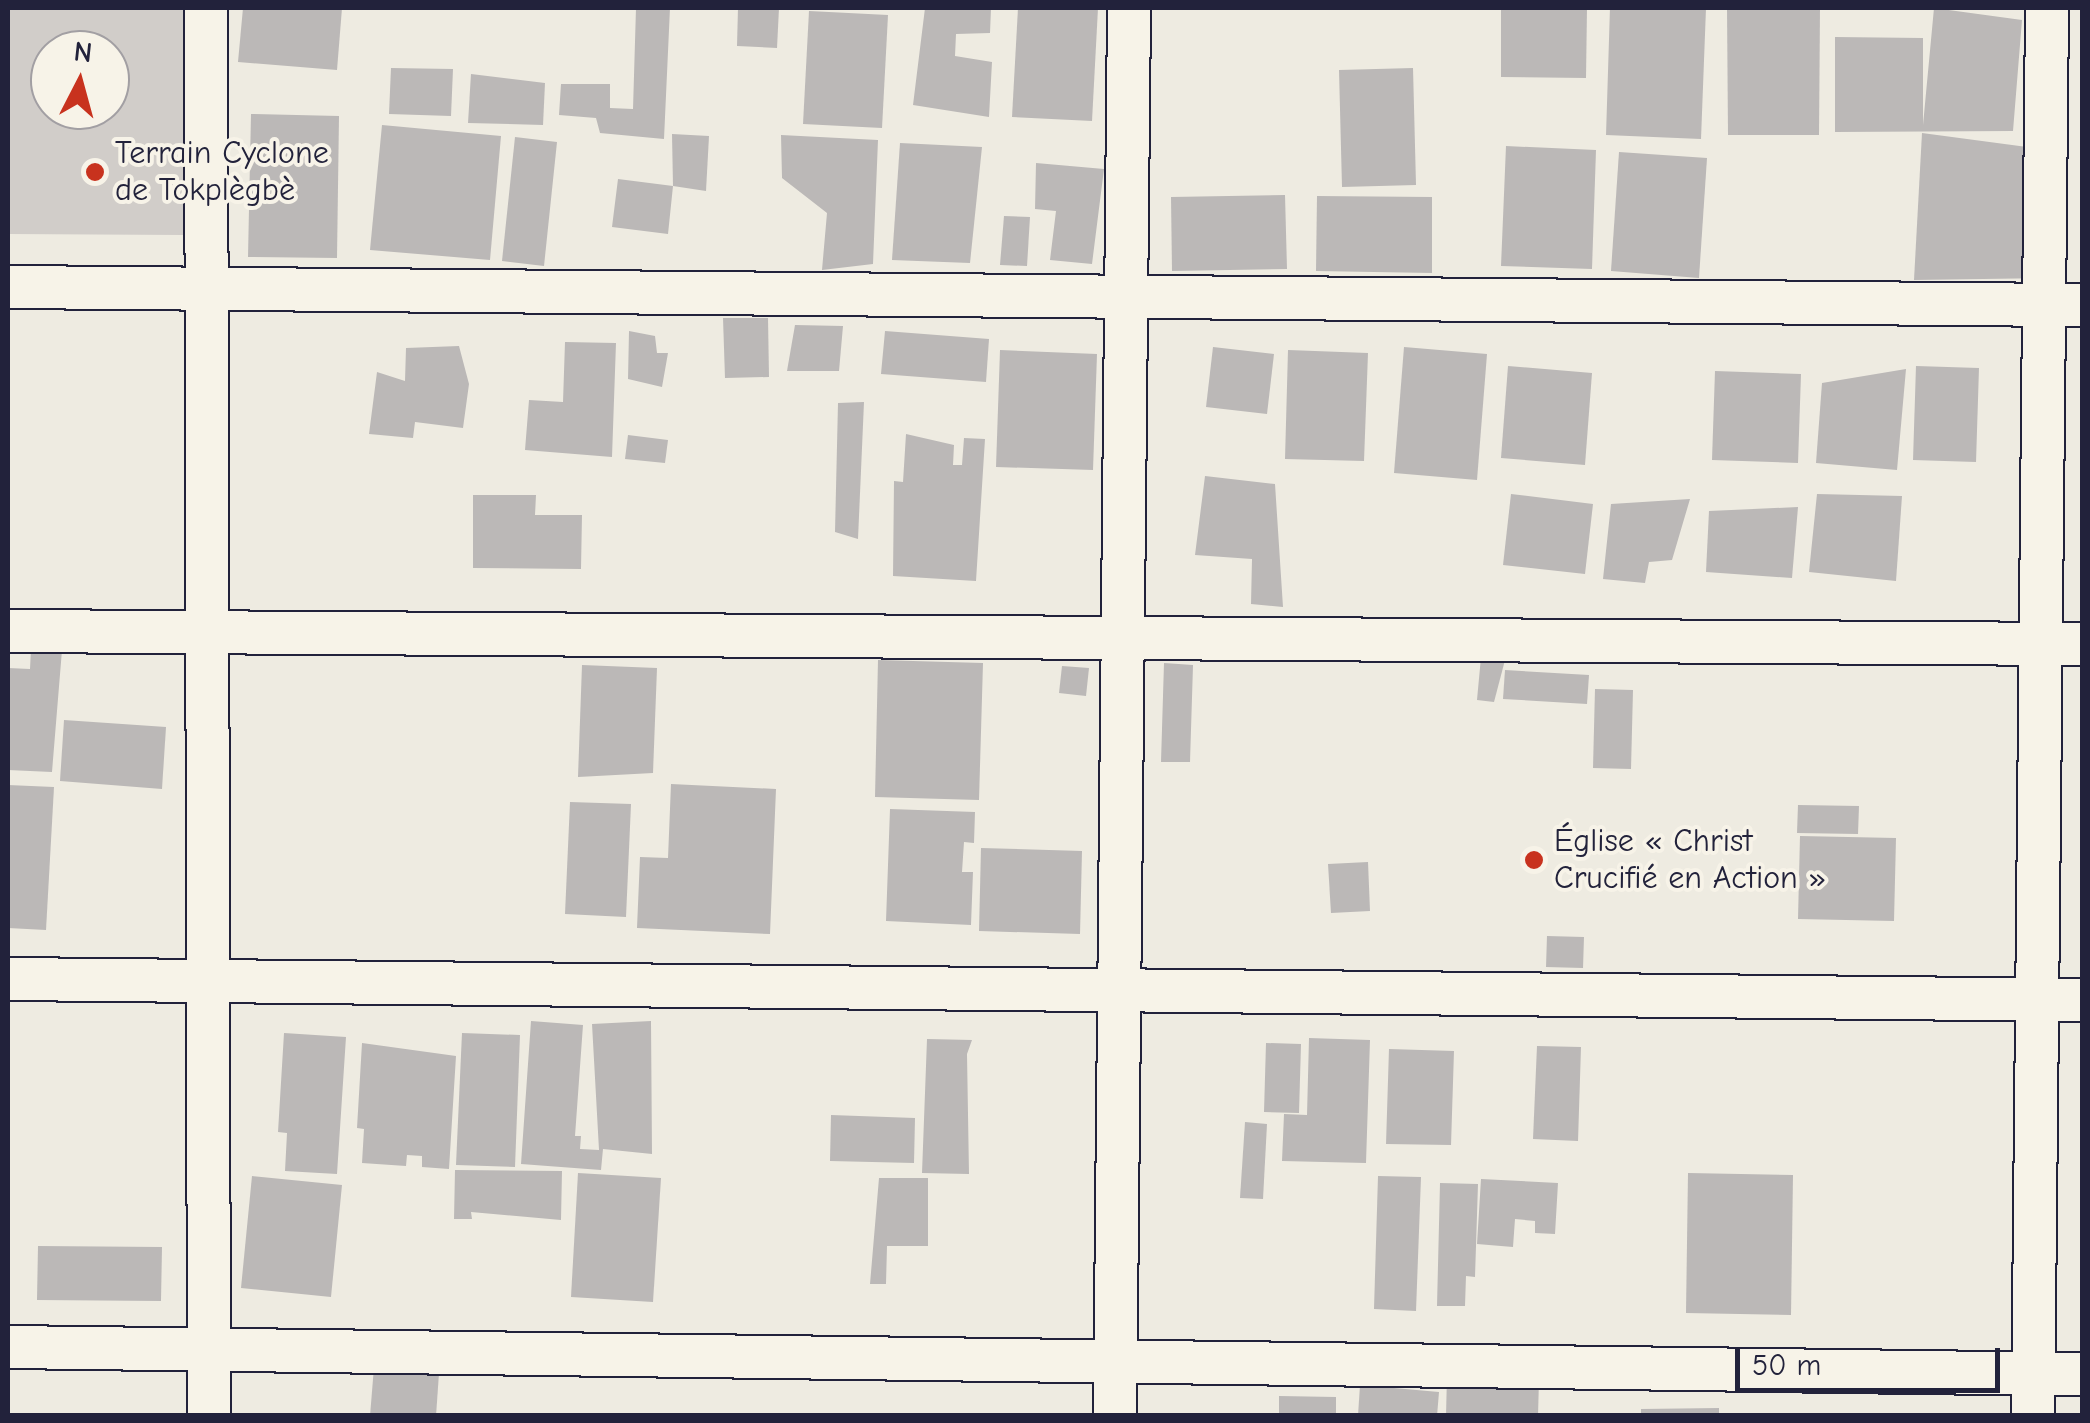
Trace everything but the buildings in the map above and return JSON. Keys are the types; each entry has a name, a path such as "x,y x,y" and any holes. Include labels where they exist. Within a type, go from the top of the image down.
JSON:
{"street":[{"path":"206,8 209,1416"},
{"path":"1114,1416 1129,8"},
{"path":"2033,1416 2040,644 2063,305 2046,8"},
{"path":"8,287 2063,305"},
{"path":"8,631 2082,644"},
{"path":"8,979 2082,1000"},
{"path":"8,1347 2082,1374"}],"shaded area":[{"name":"Terrain Cyclone de Tokplègbè","path":"8,8 184,8 183,235 8,234"}],"place":[{"name":"Terrain Cyclone de Tokplègbè","path":"95,172"},
{"name":"Église « Christ Crucifié en Action »","path":"1534,860"}]}
